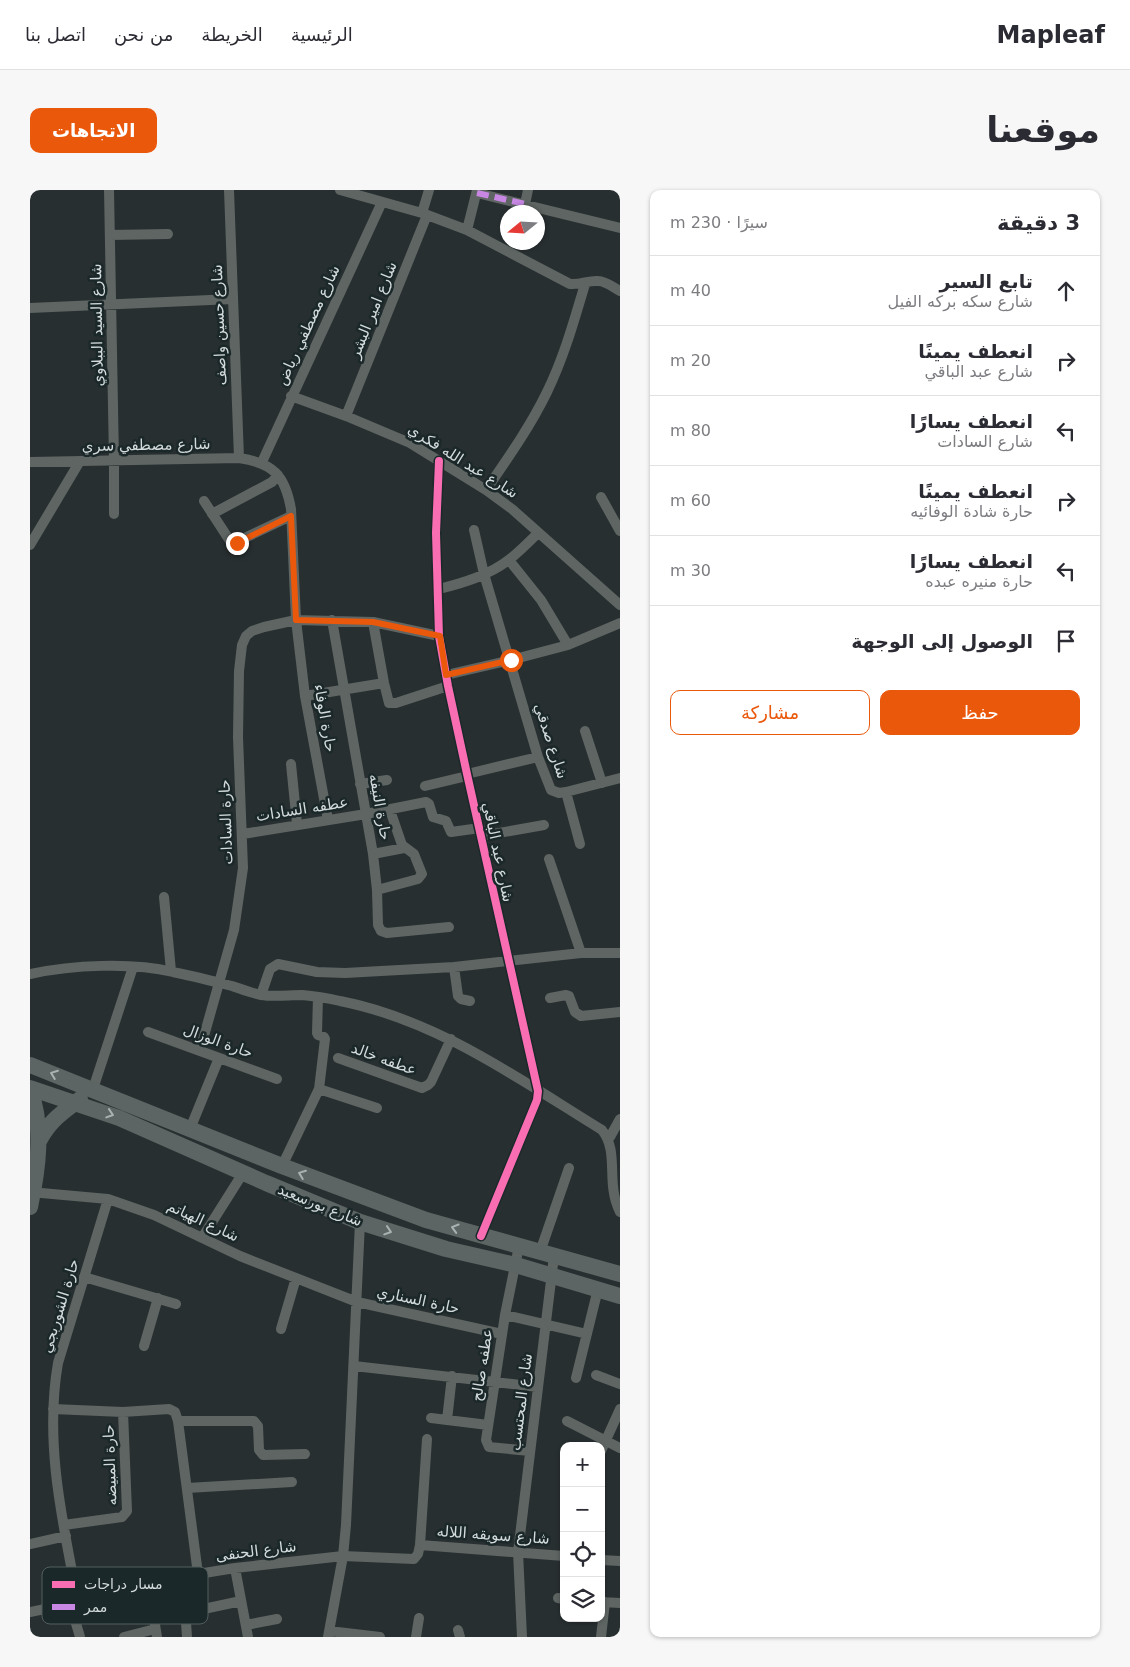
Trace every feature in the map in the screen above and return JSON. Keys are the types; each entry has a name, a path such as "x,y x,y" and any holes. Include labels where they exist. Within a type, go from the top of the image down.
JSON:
{"main road":[{"name":"شارع بورسعيد","path":"30,1065 282,1166 426,1220 620,1274"},
{"name":"شارع بورسعيد","path":"30,1089 145,1128 243,1173 360,1222 446,1249 516,1265 620,1296"},
{"path":"30,1089 38,1115 38,1144 31,1197"},
{"path":"38,1144 53,1120 63,1110 94,1090"}],"street":[{"name":"شارع السيد الببلاوي","path":"109,190 114,514"},
{"name":"شارع حسين واصف","path":"229,190 239,458"},
{"path":"340,190 425,214 467,230 570,284 585,284 597,280 620,291"},
{"name":"شارع امير البشر","path":"346,416 425,214 429,190"},
{"path":"525,204 528,190"},
{"path":"467,230 477,192 620,228"},
{"name":"شارع مصطفي رياض","path":"262,462 382,202"},
{"path":"110,236 168,234"},
{"path":"486,490 519,443 547,392 569,339 585,284"},
{"path":"30,308 233,299"},
{"name":"شارع عبد الله فكري","path":"292,396 410,443 486,490 512,509 620,605"},
{"name":"شارع مصطفي سري","path":"30,462 239,458 262,462"},
{"path":"30,545 80,461"},
{"name":"شارع عبد الباقي","path":"439,461 436,533 440,636 446,675 481,832 507,962 538,1091"},
{"path":"212,514 272,482 278,475 262,462"},
{"name":"حارة الوفاء","path":"278,475 288,496 291,516 296,620 305,696 328,820"},
{"path":"601,497 620,531"},
{"path":"204,501 232,544 291,516"},
{"name":"شارع صدقي","path":"474,530 484,574 511,660 538,757 551,790 559,793 566,792 620,778"},
{"path":"438,589 484,574 510,560 538,533"},
{"path":"510,560 541,600 568,645"},
{"path":"296,620 373,622 440,636"},
{"name":"حارة السادات","path":"200,1050 234,930 243,868 238,737 239,671 242,645 246,636 252,631 296,620"},
{"name":"حارة النيفه","path":"332,620 373,854 378,926 384,932 449,927"},
{"path":"373,622 387,700 392,704 448,686"},
{"path":"446,675 568,645 620,623"},
{"path":"305,696 345,691 384,683"},
{"path":"585,731 602,783"},
{"path":"425,786 538,757"},
{"path":"291,764 297,824"},
{"path":"360,784 386,780"},
{"path":"566,792 580,844"},
{"name":"عطفه السادات","path":"243,834 390,810 427,802 433,817 446,821 451,832 481,832"},
{"path":"377,890 418,879 422,872 414,854 404,848 400,842 390,810"},
{"path":"481,832 544,825"},
{"path":"373,854 404,848"},
{"path":"549,859 581,953"},
{"path":"164,897 171,971"},
{"path":"261,995 270,968 278,964 317,972 345,973 454,967 581,953 620,953"},
{"path":"94,1090 133,967"},
{"path":"30,974 48,970 82,968 133,967 171,971 261,995 318,997 379,1011 415,1023 451,1039 602,1130 615,1141"},
{"path":"454,967 458,996 461,999 470,1001"},
{"path":"550,998 570,996 575,1012 581,1016 620,1012"},
{"path":"282,1166 319,1089 324,1037 317,1033 318,997"},
{"name":"حارة الوزال","path":"148,1032 277,1079"},
{"name":"عطفه خالد","path":"338,1058 422,1088 431,1082 451,1039"},
{"path":"190,1129 220,1058"},
{"path":"319,1089 377,1108"},
{"path":"481,1236 537,1100 538,1091"},
{"path":"620,1119 615,1141 616,1154 613,1184 620,1212"},
{"name":"شارع المحتسب","path":"522,1637 518,1552 551,1275 547,1254 569,1168"},
{"path":"202,1238 243,1173"},
{"name":"شارع الهياتم","path":"31,1197 108,1199 154,1215 240,1256 357,1302"},
{"name":"حارة الشوربجي","path":"70,1567 57,1482 53,1409 54,1390 58,1364 108,1199"},
{"path":"360,1222 343,1556 328,1634 380,1637"},
{"name":"عطفه صالح","path":"519,1246 505,1315 486,1440 489,1447 530,1451"},
{"path":"84,1277 176,1304"},
{"path":"281,1329 296,1278"},
{"path":"576,1378 598,1289"},
{"path":"144,1346 158,1298"},
{"name":"حارة السناري","path":"357,1302 502,1334"},
{"path":"505,1315 587,1334"},
{"path":"354,1366 538,1386"},
{"path":"596,1375 620,1384"},
{"path":"447,1420 452,1376"},
{"path":"53,1409 122,1412 172,1410 175,1412 178,1421 197,1567"},
{"path":"606,1441 620,1409"},
{"name":"حارة المبيضه","path":"64,1525 125,1515 127,1511 122,1412"},
{"path":"431,1418 488,1425"},
{"path":"178,1421 254,1421 258,1426 259,1450 263,1455 305,1454"},
{"path":"567,1421 620,1448"},
{"path":"420,1545 427,1439"},
{"path":"187,1488 292,1482"},
{"path":"30,1544 66,1536"},
{"name":"شارع الحنفى","path":"208,1572 343,1556 411,1559 416,1557 420,1545"},
{"name":"شارع سويقه اللاله","path":"420,1545 560,1554"},
{"path":"605,1560 620,1561"},
{"path":"235,1568 248,1637"},
{"path":"208,1608 241,1601"},
{"path":"605,1602 620,1603"},
{"path":"416,1637 419,1618"},
{"path":"246,1625 277,1619"},
{"path":"602,1622 602,1637"},
{"name":"حارة الشوربجي","path":"78,1624 80,1637"},
{"path":"186,1624 187,1637"},
{"path":"124,1637 156,1633"}],"marked path":[{"path":"477,193 525,204"}],"cycle path":[{"path":"439,461 436,533 439,636 467,774 538,1091 537,1100 481,1236"}],"route":[{"path":"237,543 291,516 296,620 373,622 440,636 446,675 511,660"}]}
